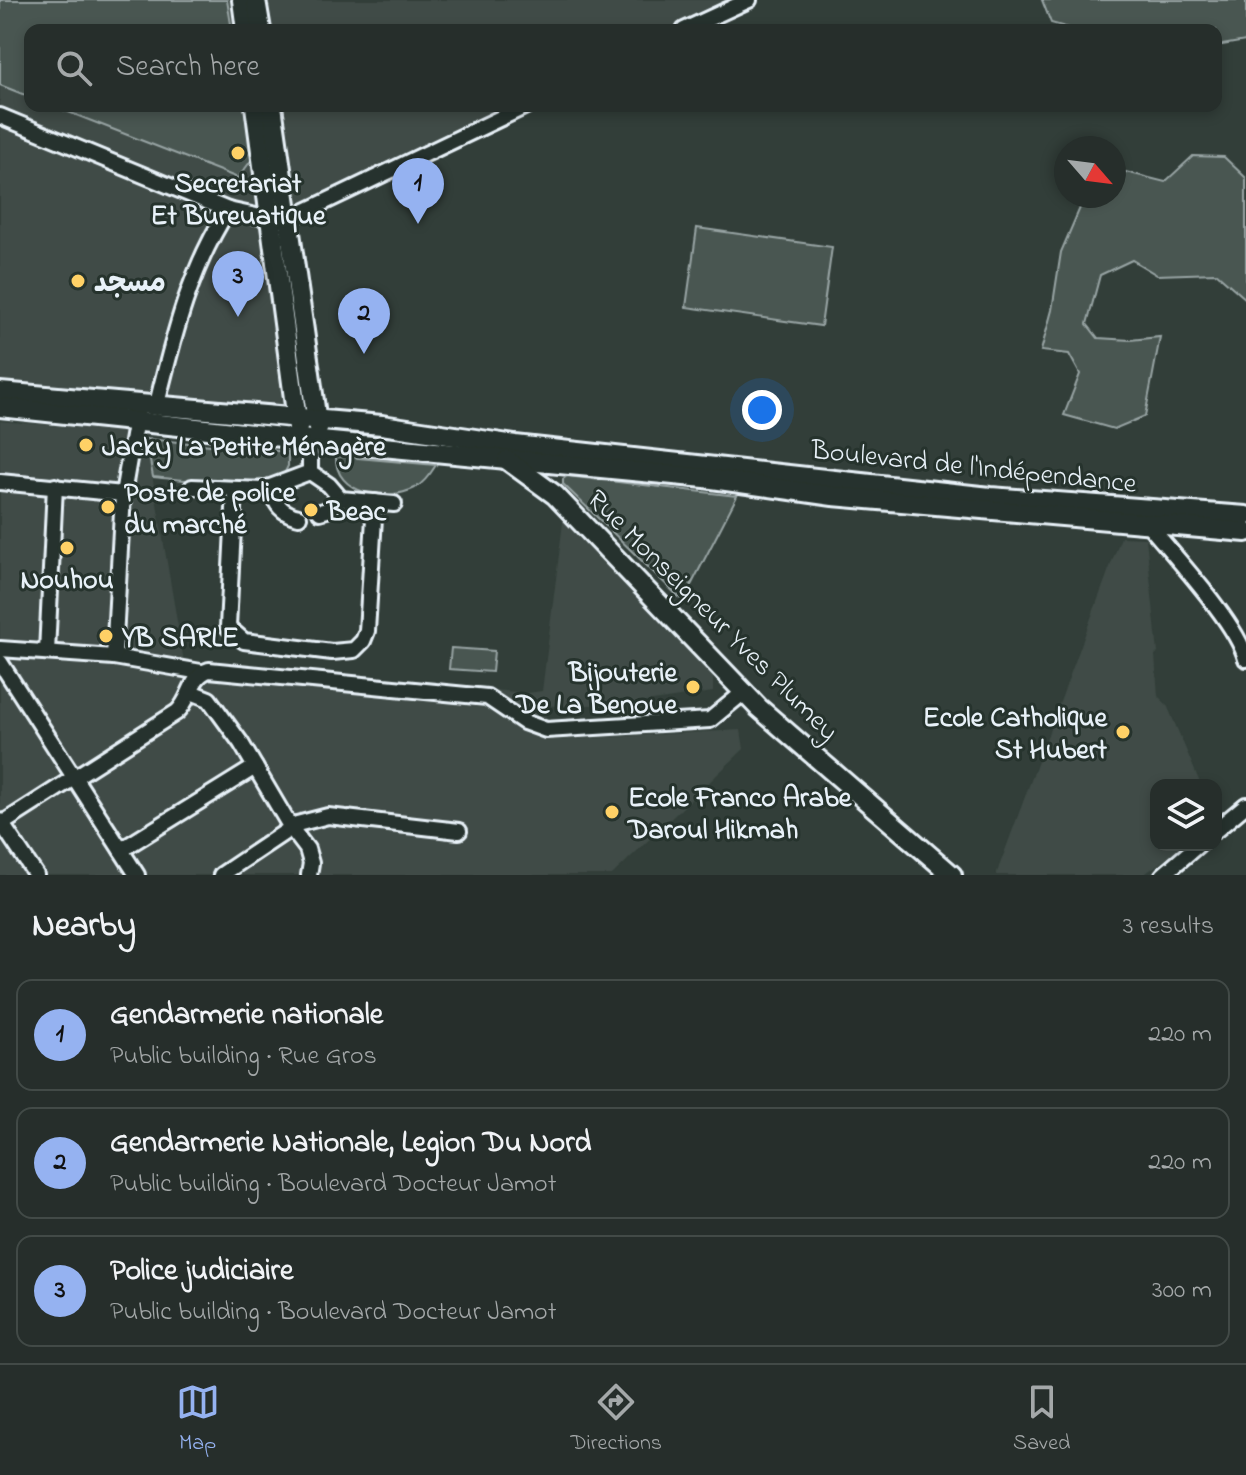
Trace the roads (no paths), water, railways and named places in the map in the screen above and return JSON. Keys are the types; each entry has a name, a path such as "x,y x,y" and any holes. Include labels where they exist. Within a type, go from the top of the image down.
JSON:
{"main road":[{"path":"242,0 245,24"},
{"path":"256,0 260,24"},
{"path":"256,112 279,219"},
{"path":"272,112 279,219 310,440"},
{"path":"0,392 143,411"},
{"path":"0,407 143,411"},
{"name":"Boulevard de l'Indépendance","path":"143,411 306,418 515,445 990,497 1246,516"},
{"name":"Boulevard de l'Indépendance","path":"143,411 310,440 705,478 833,496 1246,532"},
{"path":"462,436 506,459"},
{"name":"Rue Monseigneur Yves Plumey","path":"506,459 555,495 744,692 952,875"}],"street":[{"path":"712,17 720,0"},
{"path":"697,24 749,0"},
{"path":"0,116 228,210 279,219 513,112"},
{"path":"114,657 123,494 143,411 198,265 228,210"},
{"path":"310,440 310,472"},
{"path":"192,487 272,488 310,472 329,485 341,499"},
{"path":"0,482 123,494"},
{"path":"47,652 55,486"},
{"path":"272,488 273,498 281,510 299,517"},
{"path":"235,489 228,627 244,641 332,652 354,650 367,631 375,502"},
{"path":"320,512 341,499 394,504"},
{"path":"1148,524 1229,625 1246,659"},
{"path":"0,649 114,657 201,672 226,671 487,697 524,722 546,730 710,720 744,692"},
{"path":"0,662 137,875"},
{"path":"36,875 1,823 177,712 186,703 201,672"},
{"path":"191,692 209,699 219,711 307,849 311,863 309,875"},
{"path":"121,850 255,767"},
{"path":"1222,825 1246,805"},
{"path":"221,875 291,828 310,819 328,816 459,831"},
{"path":"1163,875 1191,851"}],"place":[{"name":"Secretariat Et Bureuatique","path":"238,153"},
{"name":"Gendarmerie nationale","path":"418,224"},
{"name":"مسجد","path":"78,281"},
{"name":"Police judiciaire","path":"238,317"},
{"name":"Gendarmerie Nationale, Legion Du Nord","path":"364,354"},
{"name":"Jacky La Petite Ménagère","path":"86,445"},
{"name":"Poste de police du marché","path":"108,507"},
{"name":"Beac","path":"311,510"},
{"name":"Nouhou","path":"67,548"},
{"name":"YB SARLE","path":"106,636"},
{"name":"Bijouterie De La Benoue","path":"693,687"},
{"name":"Ecole Catholique St Hubert","path":"1123,732"},
{"name":"Ecole Franco Arabe Daroul Hikmah","path":"612,812"}]}
